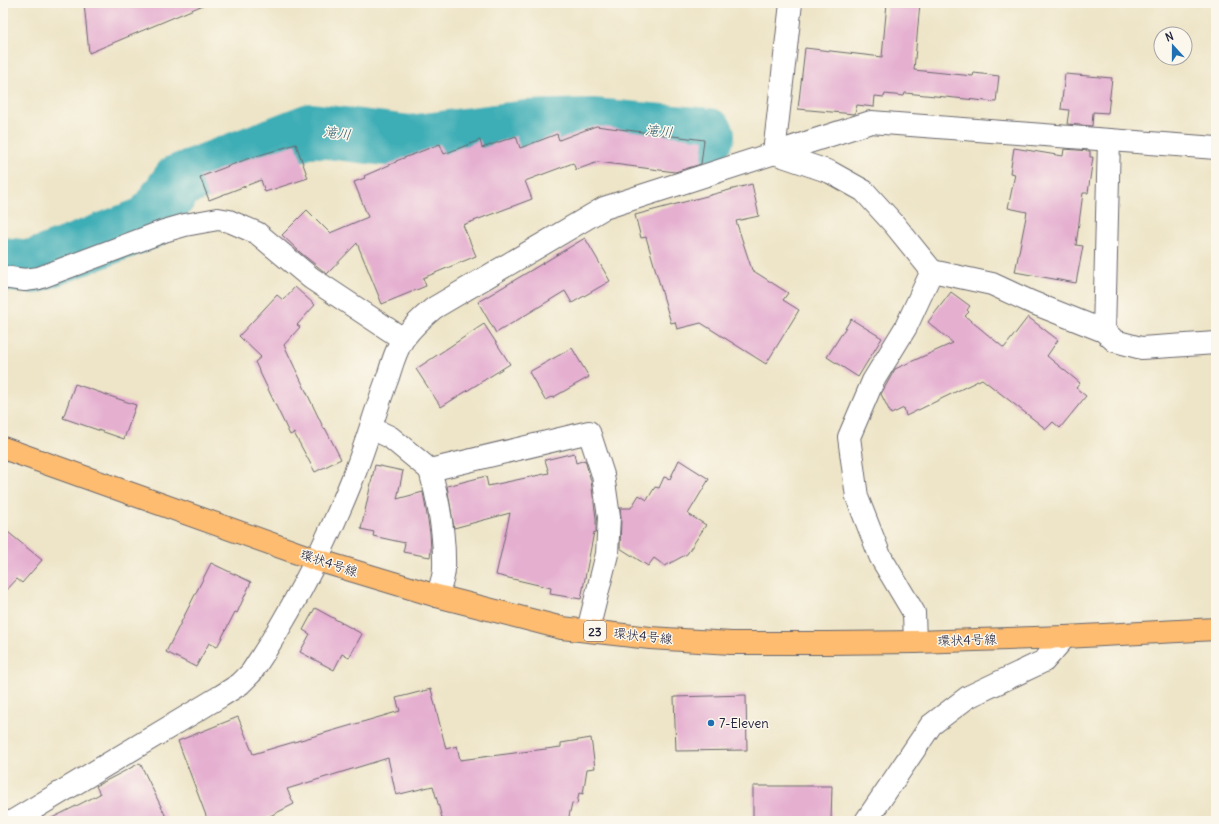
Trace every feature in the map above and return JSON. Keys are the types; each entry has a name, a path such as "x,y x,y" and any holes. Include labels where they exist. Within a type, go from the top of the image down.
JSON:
{"main road":[{"name":"環状4号線","path":"3,448 317,560 437,596 562,628 650,638 731,643 915,642 1066,637 1216,628"}],"street":[{"path":"774,153 791,3"},
{"path":"13,821 221,696 240,684 251,673 317,560 352,480 371,428 374,415 403,339 418,322 434,308 604,208 871,122 1216,148"},
{"path":"1104,331 1109,140"},
{"path":"774,153 830,172 864,191 894,224 932,271 992,284 1031,302 1104,331 1115,340 1141,348 1216,343"},
{"path":"3,277 25,280 39,278 164,231 218,219 229,221 257,233 311,278 403,339"},
{"path":"915,642 914,613 880,556 857,497 849,437 873,381 906,327 932,271"},
{"path":"371,428 390,437 430,470 436,492 443,549 444,570 437,596"},
{"path":"430,470 589,432 603,475 609,516 606,554 588,630"},
{"path":"866,821 931,725 968,697 1044,661 1066,637"}],"building":[{"path":"84,3 208,3 89,53"},
{"path":"887,3 920,3 914,70 973,76 974,73 999,76 996,102 905,93 904,96 885,94 884,97 875,96 874,107 857,105 855,114 798,109 805,48 882,57"},
{"path":"1065,74 1112,78 1108,113 1093,112 1092,126 1067,124 1069,110 1061,109"},
{"path":"596,126 704,140 701,164 675,172 598,162 576,170 573,163 525,181 532,199 463,225 476,256 423,278 426,286 382,304 357,243 327,274 302,254 282,235 307,210 330,233 368,217 354,182 365,178 364,176 396,161 440,144 444,154 480,140 482,148 516,136 520,148 557,134 559,140"},
{"path":"296,144 308,178 265,192 261,180 209,200 200,177 247,159"},
{"path":"1014,148 1063,156 1064,149 1090,151 1090,157 1093,157 1088,193 1083,193 1076,245 1083,246 1076,283 1015,272 1027,212 1008,208 1015,174 1010,173"},
{"path":"752,184 759,216 736,221 752,270 788,293 783,300 799,310 766,364 701,323 677,329 675,322 671,323 646,237 641,238 635,215"},
{"path":"585,238 610,281 572,303 565,291 496,333 478,302"},
{"path":"295,287 315,305 297,325 300,327 284,345 324,429 325,428 341,459 315,472 294,433 290,435 255,362 261,357 239,336 277,295 283,300"},
{"path":"951,292 970,306 967,310 969,312 965,316 1004,348 1028,317 1058,340 1047,356 1080,383 1076,388 1086,396 1060,428 1053,422 1046,429 982,379 906,416 904,408 891,414 881,394 895,369 953,343 928,322"},
{"path":"851,319 882,338 858,377 827,357"},
{"path":"484,324 510,364 441,407 416,369"},
{"path":"572,348 589,377 552,398 551,397 545,400 529,372"},
{"path":"75,384 136,405 124,439 63,418"},
{"path":"574,453 576,463 585,460 591,481 596,518 596,533 594,532 581,599 550,594 551,588 496,575 510,513 454,528 447,486 486,476 488,486 549,473 545,460"},
{"path":"679,460 709,479 688,514 706,525 687,554 665,566 654,558 648,566 620,548 620,508 631,508 639,495 647,500 655,487 659,488 664,477 670,479"},
{"path":"375,465 403,471 397,499 423,492 430,533 430,557 403,552 405,543 373,536 374,532 361,529"},
{"path":"3,528 42,560 22,583 17,579 3,594"},
{"path":"211,563 251,582 237,613 235,612 217,647 209,643 196,667 166,652"},
{"path":"315,608 362,634 349,658 342,654 334,670 300,652 310,634 303,630"},
{"path":"431,689 446,749 457,746 460,760 561,747 561,743 591,738 595,768 587,769 583,794 579,793 577,804 572,803 568,821 443,821 433,786 396,795 388,758 287,789 294,804 260,821 208,821 178,741 238,717 253,754 400,711 396,698"},
{"name":"7-Eleven","path":"746,695 747,750 676,751 674,697"},
{"path":"140,763 168,821 46,821 100,794 96,786"},
{"path":"753,786 832,786 831,821 753,821"}],"waterway":[{"name":"滝川","path":"3,264 32,267 150,222 179,181 311,130 410,142 527,127 592,125 708,135"}],"place":[{"name":"7-Eleven","path":"711,723"}]}
